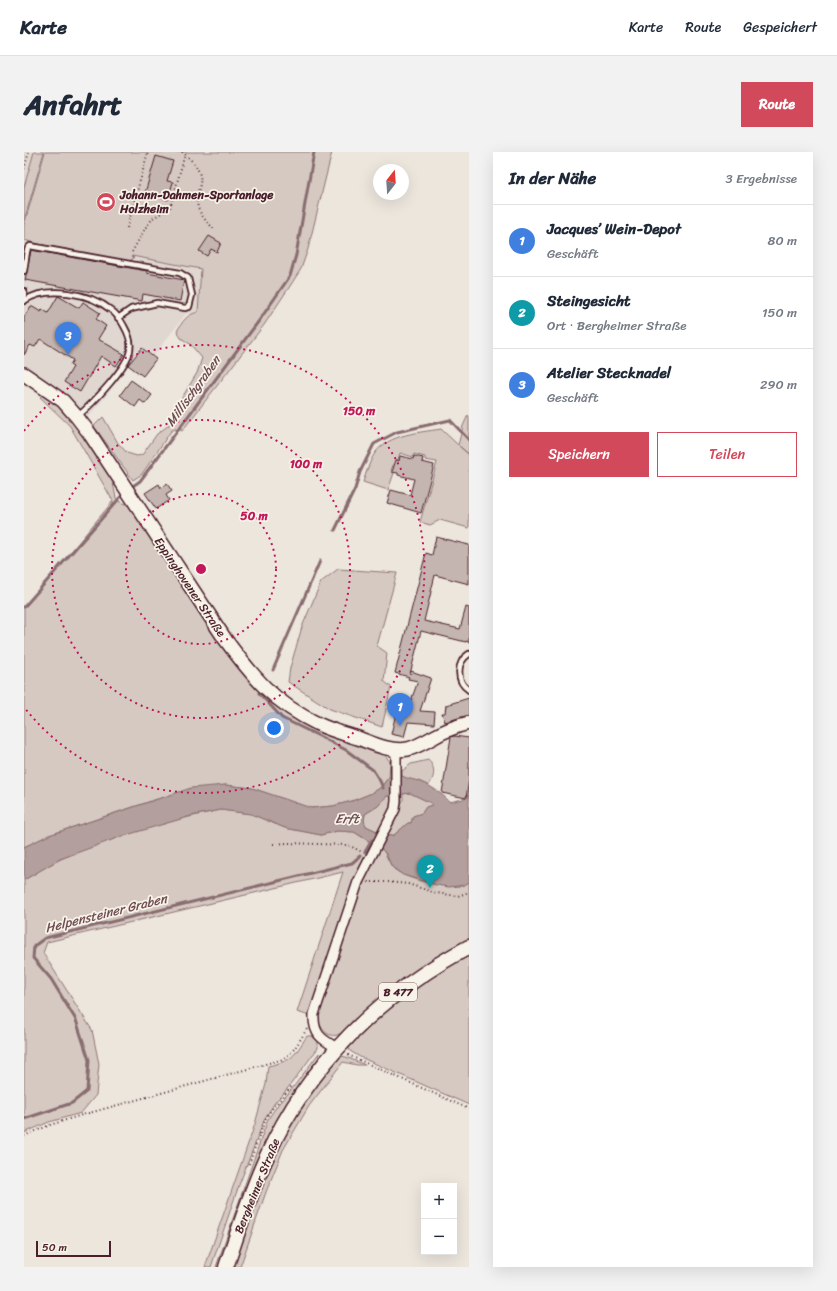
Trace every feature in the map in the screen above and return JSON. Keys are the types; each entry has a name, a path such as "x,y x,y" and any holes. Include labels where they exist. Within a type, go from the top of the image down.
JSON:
{"main road":[{"name":"Eppinghovener Straße","path":"24,374 63,401 77,417 90,434 225,639 248,670 266,689 300,715 319,725 382,747 396,750"},
{"path":"396,750 409,749 459,725 469,724"},
{"name":"Bergheimer Straße","path":"226,1267 266,1157 279,1131 301,1095 337,1048 392,996 434,967 469,947"}],"street":[{"path":"337,1048 323,1040 316,1030 314,1022 316,1006 358,882 394,810 396,801 396,750"}],"lane":[{"path":"24,271 28,248 30,246 180,273 188,278 192,296 189,307 185,308 157,303 131,309 118,318"},
{"path":"24,291 25,301 34,296 46,293 61,293 77,295 100,302 110,309 126,329 130,340 128,357 100,395 77,417"},
{"path":"469,654 464,657 459,671 461,681 465,688 469,690"}],"path":[{"path":"24,169 29,152"},
{"path":"127,228 148,152"},
{"path":"184,153 197,168 200,174 201,179 197,196 198,207 205,220 214,229"},
{"path":"132,252 153,218 170,208 184,153"},
{"path":"273,844 348,845 370,857"},
{"path":"358,882 408,884 436,893 458,896 469,892"},
{"path":"24,1136 38,1129 56,1123 286,1058 307,1029 314,1022"},
{"path":"337,1048 469,1109"}],"shaded area":[{"path":"24,152 45,152 24,228"},
{"path":"34,152 44,152 24,221 24,187"},
{"path":"45,152 332,152 308,249 301,269 264,325 182,431 175,429 171,431 142,474 133,480 94,426 103,417 118,443 127,453 137,456 142,455 157,434 169,425 183,396 197,373 202,358 190,344 181,338 177,331 185,319 198,312 201,269 132,256 134,258 129,261 24,240 24,225"},
{"path":"24,240 141,257 201,269 198,312 186,314 154,355 141,347 105,397 85,420 24,368"},
{"path":"44,393 62,408 74,421 105,466 113,483 116,498 120,502 130,506 135,511 262,692 385,755 390,762 389,777 380,788 352,801 333,806 310,808 252,788 225,785 157,799 49,835 24,847 24,608 113,501 70,426 40,397"},
{"path":"468,415 469,454 459,446 469,455 469,528 440,520 430,525 420,522 437,462 425,460 425,457 414,454 413,457 400,453 398,460 395,459 391,471 394,473 388,490 363,482 372,458 377,450 384,444 402,436 441,429 458,445 463,426"},
{"path":"338,569 397,573 377,646 387,653 384,681 391,687 382,727 330,709 288,682 290,668 302,627 321,582"},
{"path":"428,760 431,763 434,773 428,786 402,776 402,771 411,764"},
{"path":"410,793 431,803 432,805 426,807 422,813 413,816 411,823 408,823 394,835 387,837 403,800 403,794"},
{"path":"387,796 391,796 390,809 379,832 366,826 364,821 365,814 378,806"},
{"path":"221,810 251,814 285,828 321,835 337,831 354,832 373,844 364,858 351,888 310,1016 297,1012 343,872 47,942 43,953 92,1030 99,1064 96,1095 81,1113 49,1122 24,1133 24,880 56,861 100,843 160,824"},
{"path":"381,848 392,867 396,871 410,878 451,886 462,885 469,882 469,941 428,965 386,993 340,1034 330,1035 321,1027 318,1020 320,1007 360,891 375,857"},
{"path":"469,954 469,1105 360,1057 350,1051 348,1045 361,1031 418,985"},
{"path":"307,1036 312,1036 318,1042 318,1048 284,1093 276,1101 265,1118 239,1185 211,1267 205,1267 255,1124 266,1084 268,1066 283,1062 292,1057"},
{"path":"319,1053 318,1062 221,1267 216,1267 268,1119"},
{"path":"340,1056 365,1065 343,1062 309,1106 283,1150 266,1192 240,1267 233,1267 263,1181 286,1130 309,1094 335,1059"}],"water":[{"name":"Erft","path":"402,776 416,780 443,795 450,802 467,798 469,789 469,882 465,885 449,887 436,885 403,875 392,867 386,854 381,848 354,832 337,831 321,835 285,828 251,814 221,810 191,816 120,837 60,859 24,880 24,847 49,835 191,788 225,785 252,788 311,808 333,806 352,801 380,788 389,777","holes":["410,793 431,803 432,805 426,807 422,813 413,816 411,823 408,823 394,835 387,836 366,826 364,821 365,814 378,806 387,796"]}],"building":[{"path":"156,156 173,161 167,181 173,182 168,200 145,193"},
{"path":"209,236 221,243 217,252 211,249 207,256 199,251"},
{"path":"31,250 147,271 147,273 184,280 180,301 143,294 142,301 25,280"},
{"path":"58,296 79,308 83,302 100,313 96,319 106,326 98,339 124,354 116,366 101,356 80,392 64,382 73,367 70,365 73,360 40,339 35,347 30,345 24,355 24,317 31,306 41,312 42,309 48,313"},
{"path":"142,348 156,359 143,376 128,365"},
{"path":"131,380 152,395 145,404 140,400 135,407 120,395"},
{"path":"400,456 413,459 414,456 423,458 422,462 434,465 421,513 387,503 391,490 410,495 414,479 392,472 396,460 399,461"},
{"path":"159,484 161,488 167,484 172,491 166,495 169,500 156,509 145,493"},
{"path":"436,537 469,545 469,584 435,575 424,621 460,629 466,607 469,608 469,642 421,631 410,674 411,671 431,678 420,711 435,712 434,724 408,722 404,737 391,734 396,714 407,717 408,709 418,681 408,679 409,677 395,673 426,553 432,555"},
{"path":"469,698 469,715 445,722 442,713 445,713 446,705"},
{"path":"451,737 469,738 469,779 466,798 442,793"}],"waterway":[{"name":"Millischgraben","path":"130,488 140,481 261,318 290,276 296,255 314,152"},
{"path":"335,530 355,489 360,472 374,444 397,432 450,420 469,440"},
{"name":"Millischgraben","path":"24,607 124,493"},
{"path":"273,670 320,561"},
{"path":"259,693 282,718 346,750 373,770 383,788"},
{"name":"Helpensteiner Graben","path":"365,852 372,840"},
{"name":"Helpensteiner Graben","path":"24,1119 72,1103 87,1091 89,1060 76,1020 51,979 33,958 34,946 45,938 352,863 360,856"}],"place":[{"name":"Johann-Dahmen-Sportanlage Holzheim","path":"106,202"},
{"name":"Atelier Stecknadel","path":"68,355"},
{"name":"Jacques’ Wein-Depot","path":"400,726"},
{"name":"Steingesicht","path":"430,888"}]}
